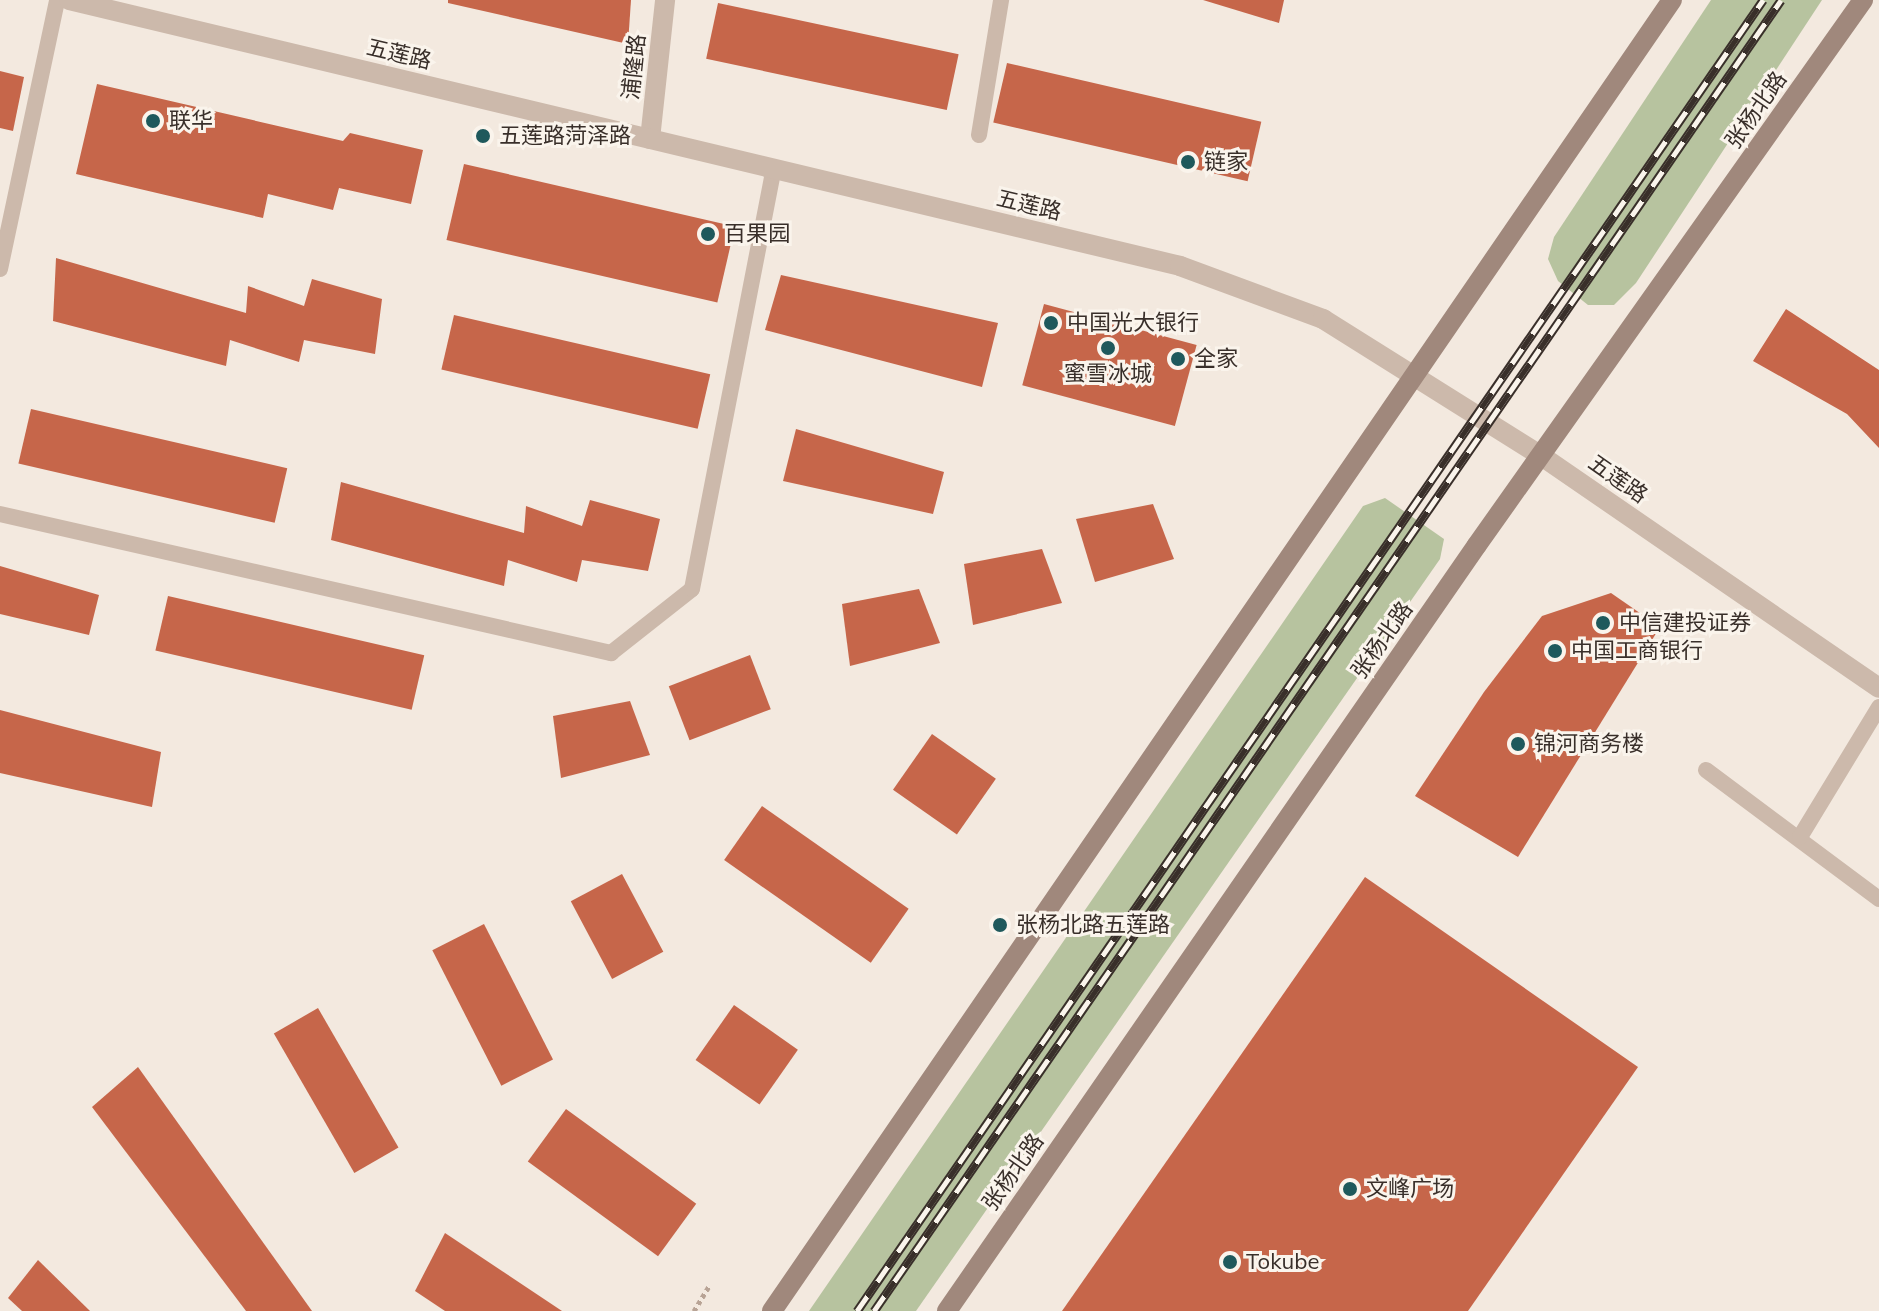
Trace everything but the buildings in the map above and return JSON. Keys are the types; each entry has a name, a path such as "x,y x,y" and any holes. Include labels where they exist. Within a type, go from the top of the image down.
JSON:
{"main road":[{"path":"772,1311 1419,375 1672,0"},
{"name":"张杨北路","path":"947,1311 1540,455 1863,0"}],"street":[{"name":"五莲路","path":"69,0 1180,266 1323,319 1419,375 1540,455 1879,688"},
{"name":"浦隆路","path":"650,139 665,0"}],"lane":[{"path":"0,269 57,0"},
{"path":"979,135 1001,0"},
{"path":"0,514 611,653 692,589 774,169"},
{"path":"1800,837 1879,707"},
{"path":"1706,770 1800,837 1879,899"}],"path":[{"path":"694,1311 710,1284"}],"green space":[{"path":"1711,0 1822,0 1636,283 1614,305 1588,305 1558,281 1548,259 1554,237"},
{"path":"1385,498 1444,539 1440,559 916,1311 809,1311 1363,506"}],"railway":[{"path":"857,1311 1763,0"},
{"path":"874,1311 1781,0"}],"place":[{"name":"联华","path":"153,121"},
{"name":"五莲路菏泽路","path":"483,136"},
{"name":"链家","path":"1188,162"},
{"name":"百果园","path":"708,234"},
{"name":"中国光大银行","path":"1051,323"},
{"name":"蜜雪冰城","path":"1108,348"},
{"name":"全家","path":"1178,359"},
{"name":"中信建投证券","path":"1603,623"},
{"name":"中国工商银行","path":"1555,651"},
{"name":"锦河商务楼","path":"1518,744"},
{"name":"张杨北路五莲路","path":"1000,925"},
{"name":"文峰广场","path":"1350,1189"},
{"name":"Tokube","path":"1230,1262"}]}
